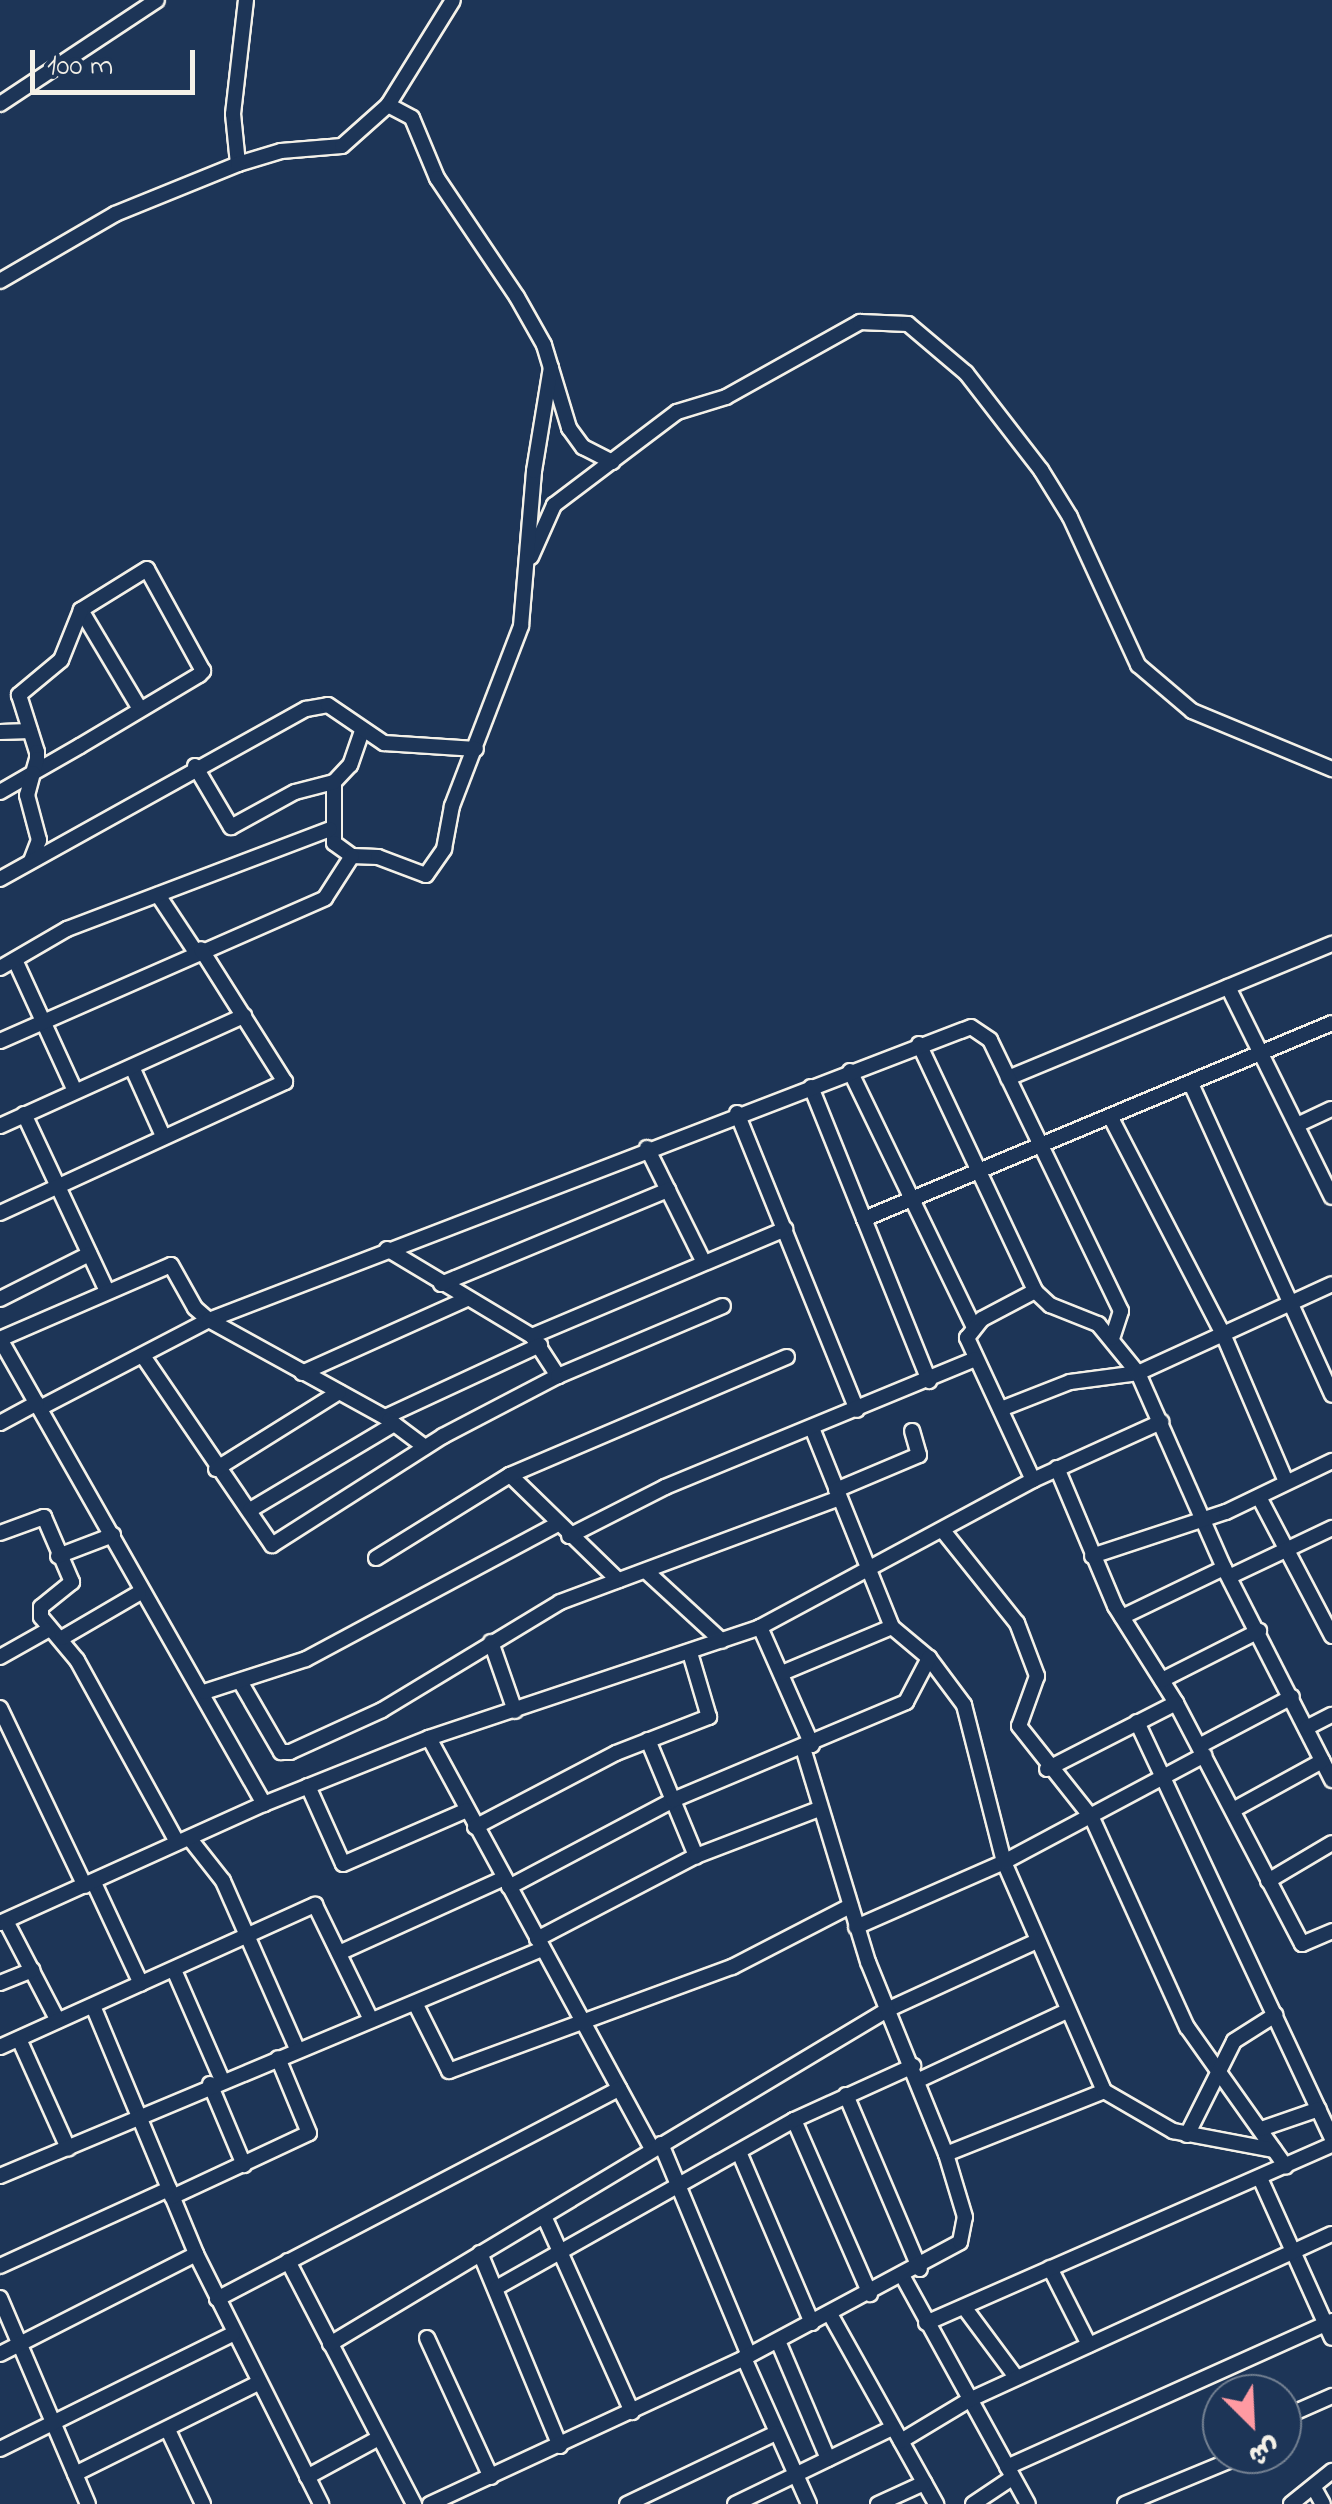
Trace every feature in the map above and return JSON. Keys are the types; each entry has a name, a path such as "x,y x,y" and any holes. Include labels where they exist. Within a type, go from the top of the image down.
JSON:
{"street":[{"path":"238,164 233,114 246,0"},
{"path":"0,281 115,214 238,164 306,148 330,151 388,105 453,0"},
{"path":"0,104 152,1"},
{"path":"388,105 412,118 438,178 517,296 550,368 569,428 583,447 612,462"},
{"path":"531,557 554,505 677,412 726,397 822,339 860,322 908,324 966,373 1040,470 1070,518 1116,626 1151,679 1192,711 1332,769"},
{"path":"334,782 330,829 334,843 352,856 378,857 430,873 521,626 531,557 534,471 550,368"},
{"path":"0,792 33,773 203,671 150,573 142,570 81,610 61,660 18,695 37,752 33,773 28,802 39,840 32,861"},
{"path":"81,610 140,709"},
{"path":"0,879 287,716 326,704 384,743 476,750"},
{"path":"0,732 30,731"},
{"path":"196,766 230,827 295,792 334,782 350,765 362,731"},
{"path":"0,968 67,929 330,829"},
{"path":"0,1041 198,950 325,898 352,856"},
{"path":"0,1212 285,1082 244,1016 158,895"},
{"path":"1008,1078 1332,944"},
{"path":"15,960 75,1091"},
{"path":"1228,987 1331,1193"},
{"path":"0,1126 244,1016"},
{"path":"864,1219 973,1168 1192,1086 1332,1024"},
{"path":"0,1423 209,1320 956,1030 981,1029 1008,1078 1121,1312 1112,1338"},
{"path":"918,1044 973,1168 1035,1291 1050,1305 1089,1316 1112,1338 1138,1373 1202,1519 1332,1780"},
{"path":"132,1067 163,1136"},
{"path":"850,1071 907,1199 974,1326"},
{"path":"811,1086 929,1381"},
{"path":"1192,1086 1332,1395"},
{"path":"1297,1125 1332,1108"},
{"path":"737,1113 856,1410"},
{"path":"24,1114 108,1292"},
{"path":"1112,1118 1222,1334 1286,1482"},
{"path":"648,1148 704,1263"},
{"path":"441,1284 668,1190"},
{"path":"250,1510 390,1420 536,1341 785,1229"},
{"path":"387,1249 536,1341 558,1376"},
{"path":"0,1299 89,1254"},
{"path":"264,1804 204,1692 139,1593 113,1535 0,1339 174,1265 194,1308 209,1320 390,1420 424,1447"},
{"path":"1001,1409 1070,1382 1138,1373 1332,1284"},
{"path":"1033,1480 966,1338 974,1326 1035,1291"},
{"path":"302,1372 467,1299"},
{"path":"142,1356 216,1469 276,1544 424,1447 558,1376 723,1306"},
{"path":"376,1558 510,1474 787,1357"},
{"path":"569,1536 665,1486 976,1359"},
{"path":"216,1469 339,1392"},
{"path":"58,2022 3,1923 264,1804 430,1738 760,1627 870,1572 1056,1468 1161,1422"},
{"path":"812,1428 892,1627 929,1658 964,1705 1004,1862 1104,2092 1187,2135 1274,2150"},
{"path":"241,1683 285,1753 382,1710 560,1602 648,1573 838,1494 919,1455 912,1431"},
{"path":"1092,1556 1260,1497 1332,1460"},
{"path":"1056,1468 1122,1617 1176,1703 1302,1944 1332,1931"},
{"path":"510,1474 556,1525 618,1580"},
{"path":"1260,1497 1327,1614 1332,1636"},
{"path":"0,1533 40,1515 72,1582 41,1608 183,1840 222,1881 296,2049"},
{"path":"204,1692 241,1683 391,1617 556,1525"},
{"path":"1122,1617 1332,1528"},
{"path":"944,1532 1017,1623 1037,1676 1018,1726 1047,1770 1092,1818 1187,2027 1286,2167"},
{"path":"58,1556 113,1535"},
{"path":"648,1573 722,1641"},
{"path":"0,1657 139,1593"},
{"path":"430,2504 632,2412 903,2278 952,2250 964,2230 946,2154 856,1927 819,1809 808,1746 782,1673 760,1627"},
{"path":"782,1673 892,1627"},
{"path":"1162,1680 1259,1631"},
{"path":"491,1642 516,1711"},
{"path":"475,1827 648,1740 711,1715 690,1653"},
{"path":"339,1953 506,1882 673,1800 906,1702 929,1658"},
{"path":"856,1927 1004,1862 1092,1818 1292,1696"},
{"path":"1047,1770 1176,1703"},
{"path":"0,1708 141,1984"},
{"path":"1306,1728 1332,1715"},
{"path":"1137,1722 1332,2138"},
{"path":"430,1738 579,2020 680,2186 776,2433 808,2504"},
{"path":"648,1740 696,1856"},
{"path":"1234,1810 1322,1761"},
{"path":"308,1786 343,1864 466,1810"},
{"path":"0,2176 216,2082 415,2003 540,1944 696,1856 819,1809"},
{"path":"1268,1881 1332,1843"},
{"path":"0,2047 314,1905 371,2020"},
{"path":"415,2003 445,2072 732,1967 850,1906"},
{"path":"330,2344 887,2010 1037,1940"},
{"path":"0,1983 32,1970"},
{"path":"174,1970 244,2165"},
{"path":"92,2006 217,2300 322,2504"},
{"path":"496,2288 794,2120 846,2095 916,2073 1066,2012"},
{"path":"1187,2135 1234,2040 1275,2015"},
{"path":"19,2039 68,2148"},
{"path":"0,2266 244,2165 309,2133 278,2058"},
{"path":"217,2300 619,2089"},
{"path":"946,2154 1104,2092"},
{"path":"846,2095 920,2269"},
{"path":"1261,2129 1319,2110"},
{"path":"794,2120 870,2294"},
{"path":"926,2323 1332,2145"},
{"path":"739,2152 812,2324"},
{"path":"973,2504 1009,2472 1330,2327 1260,2178"},
{"path":"544,2216 563,2250 632,2412"},
{"path":"736,2504 828,2459 897,2435 1332,2234"},
{"path":"480,2253 560,2446"},
{"path":"0,2354 196,2254"},
{"path":"288,2261 414,2504"},
{"path":"1050,2268 1089,2345"},
{"path":"903,2278 1028,2504"},
{"path":"0,2298 88,2504"},
{"path":"964,2307 1016,2377"},
{"path":"830,2314 936,2504"},
{"path":"0,2449 233,2334"},
{"path":"428,2338 491,2477"},
{"path":"778,2340 828,2459"},
{"path":"75,2474 258,2383"},
{"path":"1302,2409 1332,2396"},
{"path":"168,2430 203,2504"},
{"path":"627,2504 657,2498 776,2433"},
{"path":"307,2477 377,2439"},
{"path":"1291,2504 1332,2471"},
{"path":"1125,2504 1202,2472"},
{"path":"878,2504 924,2483"},
{"path":"1314,2488 1323,2504"}]}
